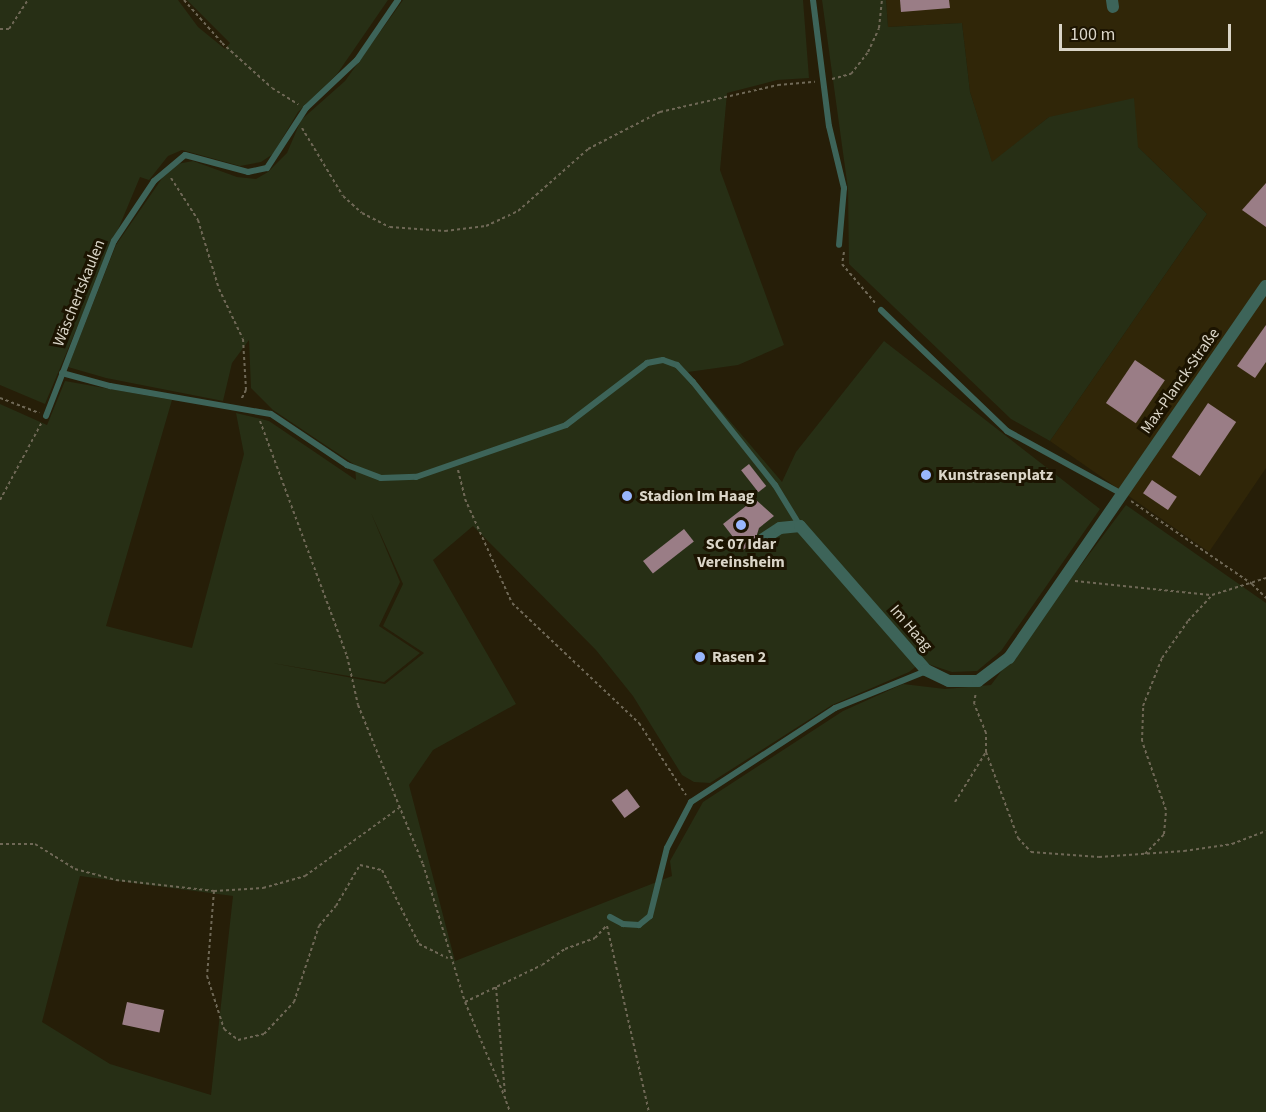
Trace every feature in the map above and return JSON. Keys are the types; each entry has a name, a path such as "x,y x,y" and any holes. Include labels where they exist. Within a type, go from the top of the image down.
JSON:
{"street":[{"name":"Max-Planck-Straße","path":"1122,494 1266,286"},
{"path":"978,681 1009,658 1122,494"},
{"path":"763,539 780,528 800,526"},
{"name":"Im Haag","path":"800,526 926,670 950,681 978,681"}],"lane":[{"path":"166,168 184,155 248,172 267,168 281,151 306,108 357,60 398,0"},
{"path":"813,0 829,126 844,188 839,244"},
{"name":"Wäschertskaulen","path":"46,416 114,241 166,168"},
{"path":"881,309 1007,431 1122,494"},
{"path":"62,373 110,386 238,406 271,414 346,465 381,478 416,477 566,425 647,363 663,360 677,365 693,382 763,469 800,526"},
{"path":"610,917 623,924 639,925 650,916 667,848 691,802 835,708 926,670"}],"path":[{"path":"0,29 9,29 28,0"},
{"path":"184,0 209,31 272,88 306,108"},
{"path":"297,120 343,196 362,213 390,227 445,231 486,225 518,211 588,149 660,112 778,85 823,82 850,74 868,52 879,28 882,0"},
{"path":"166,168 198,220 219,289 243,339 246,390 238,406"},
{"path":"839,244 845,255 842,264 881,309"},
{"path":"0,398 46,416 15,467 0,501"},
{"path":"256,410 399,808 423,864 449,959 510,1112"},
{"path":"456,464 465,499 512,603 639,723 691,802"},
{"path":"1122,494 1252,584 1266,598"},
{"path":"1064,580 1212,595 1266,578"},
{"path":"1145,854 1164,834 1166,810 1142,741 1143,706 1162,658 1188,621 1212,595"},
{"path":"978,681 974,704 986,733 986,752 1018,838 1031,852 1073,857 1145,854 1232,844 1266,831"},
{"path":"955,802 986,752"},
{"path":"0,844 34,844 75,869 116,880 214,891 250,889 305,876 399,808"},
{"path":"214,891 207,976 224,1029 238,1040 264,1034 294,1002 319,926 336,906 360,865 382,870 419,944 449,959"},
{"path":"465,1002 542,965 566,949 595,938 607,926 610,917"},
{"path":"607,926 649,1112"},
{"path":"496,987 506,1100"}],"shaded area":[{"path":"886,0 1266,0 1266,468 1209,552 1050,441 1207,214 1138,147 1049,117 992,163 970,92 962,23 888,27"}],"green space":[{"path":"0,0 178,0 198,27 225,49 230,43 187,0 388,0 337,74 298,112 273,154 261,162 240,166 182,150 168,156 149,180 140,177 45,404 0,385"},
{"path":"403,0 803,0 809,78 777,80 727,93 720,170 784,345 738,365 688,372 782,482 796,452 884,341 1100,509 1001,651 977,671 952,672 922,662 909,672 832,705 710,783 694,782 682,775 633,696 596,650 473,526 433,560 516,704 433,750 409,785 455,961 672,876 670,861 703,802 843,711 903,684 945,689 991,685 1126,505 1266,603 1266,1112 0,1112 0,404 47,425 65,381 172,400 106,626 192,648 244,454 236,413 269,421 356,480 355,465 273,410 251,388 249,340 232,363 223,401 106,378 68,367 116,245 163,177 177,164 193,161 237,177 256,179 268,172 287,153 301,120 345,81","holes":["371,513 403,584 383,626 424,653 385,684 272,663 384,682 420,653 379,626 400,582","80,876 233,896 211,1095 110,1064 42,1022"]},
{"path":"822,0 886,0 888,27 962,23 970,92 992,162 1049,117 1134,98 1138,147 1207,214 1050,441 1011,419 849,264 848,189"}],"building":[{"path":"900,0 949,0 950,8 901,12"},
{"path":"1266,183 1266,227 1242,210"},
{"path":"1266,325 1266,362 1255,378 1237,366"},
{"path":"1135,360 1165,380 1136,423 1106,403"},
{"path":"1208,403 1236,422 1200,476 1172,457"},
{"path":"749,464 766,486 758,492 741,470"},
{"path":"1152,480 1177,497 1168,510 1143,493"},
{"name":"SC 07 Idar Vereinsheim","path":"755,499 774,516 759,528 755,541 743,550 723,524"},
{"path":"684,529 694,542 653,574 643,561"},
{"path":"627,789 640,807 625,818 612,800"},
{"path":"127,1002 164,1010 159,1032 122,1024"}],"place":[{"name":"Kunstrasenplatz","path":"926,475"},
{"name":"Stadion Im Haag","path":"627,496"},
{"name":"SC 07 Idar Vereinsheim","path":"741,525"},
{"name":"Rasen 2","path":"700,657"}]}
